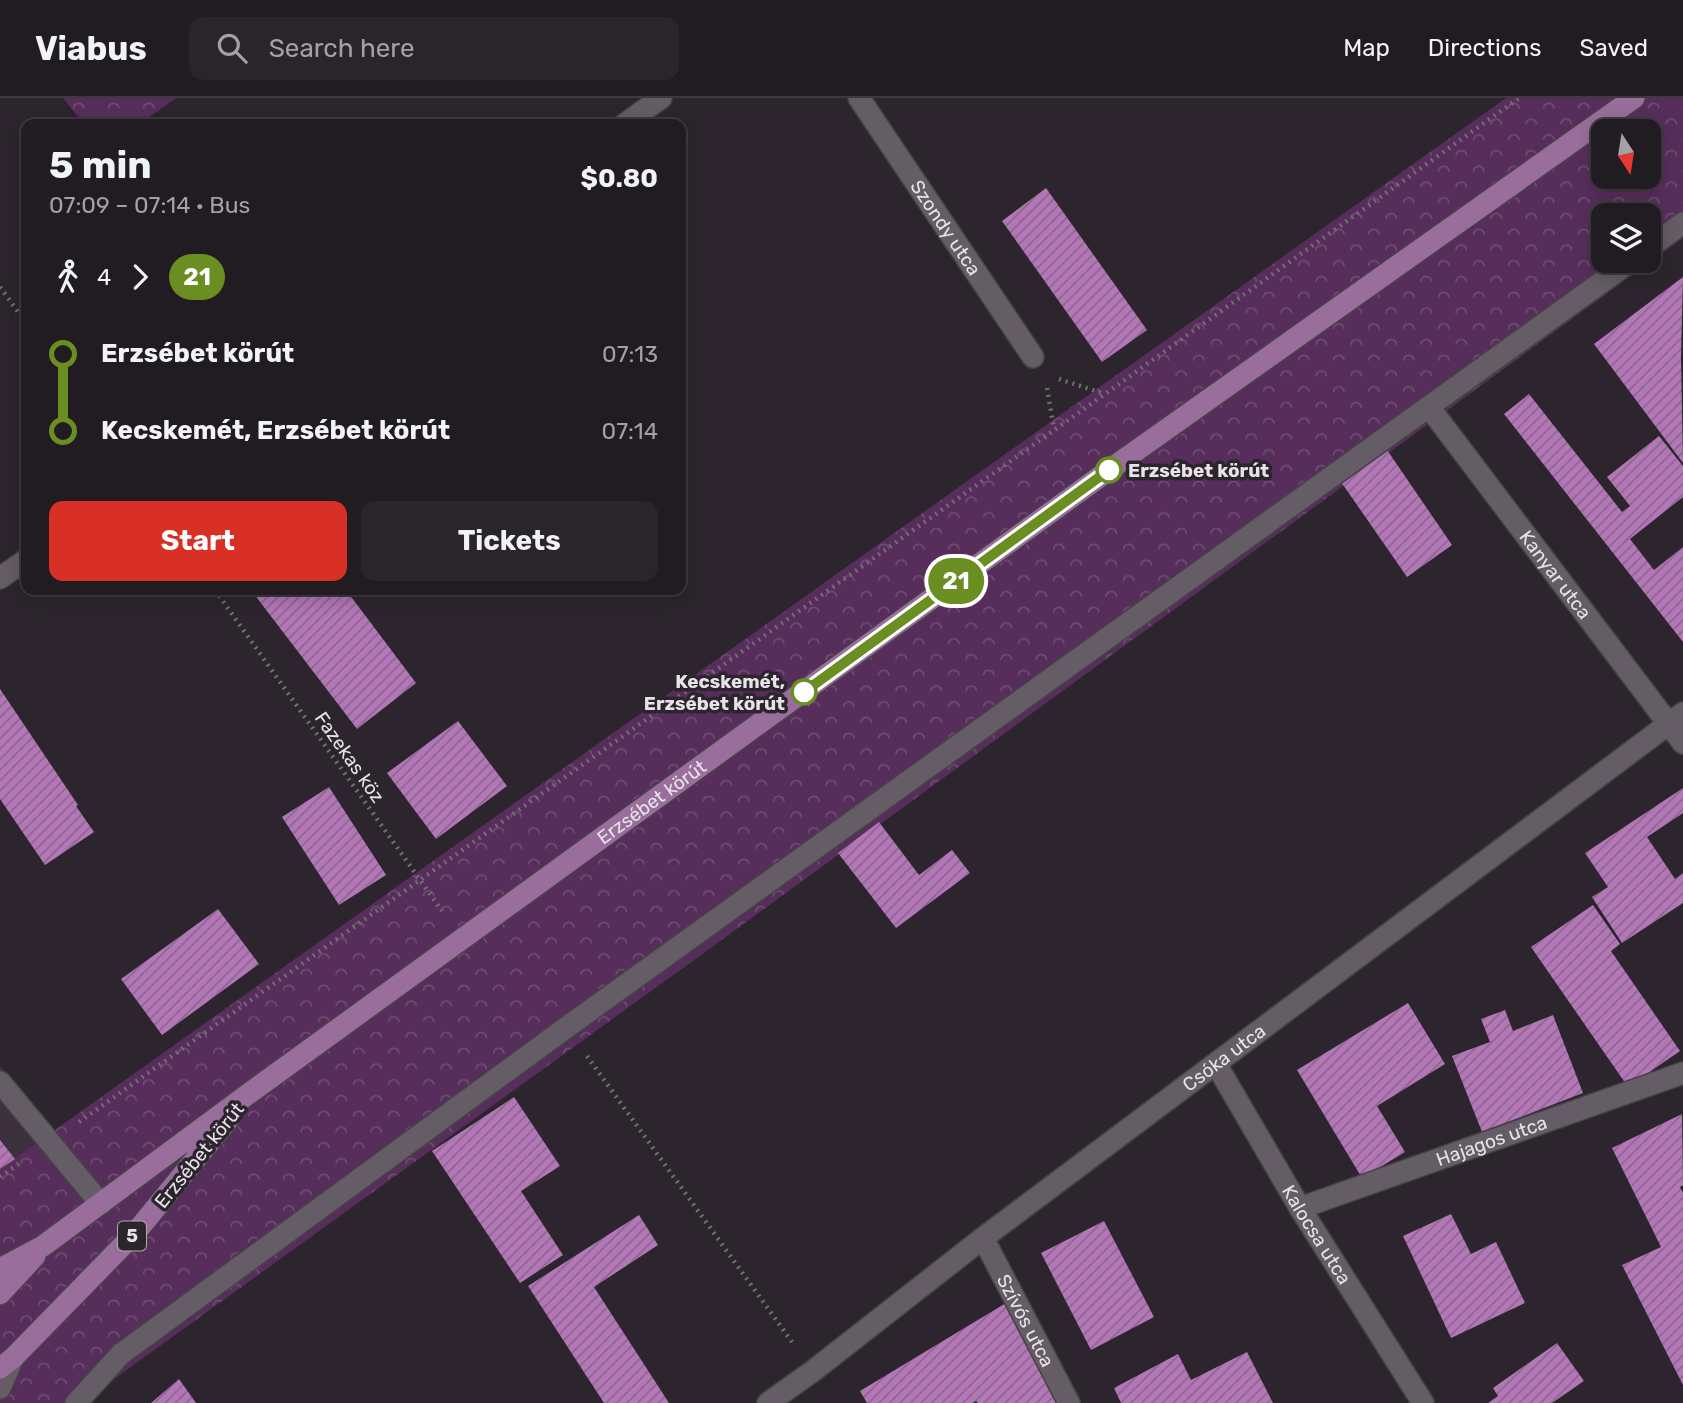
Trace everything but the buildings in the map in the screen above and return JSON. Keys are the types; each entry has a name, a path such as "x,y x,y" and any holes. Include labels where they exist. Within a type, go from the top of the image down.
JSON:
{"main road":[{"name":"Erzsébet körút","path":"0,1269 43,1246 250,1092 464,940 1109,470 1634,98"},
{"name":"Erzsébet körút","path":"6,1363 136,1232 250,1092"},
{"path":"0,1294 43,1246"}],"street":[{"path":"632,119 661,98"},
{"name":"Szondy utca","path":"859,98 1033,357"},
{"path":"1661,239 1683,223"},
{"path":"76,1403 121,1354 567,1027 1614,273"},
{"name":"Kanyar utca","path":"1429,407 1676,718 1683,743"},
{"path":"0,578 21,563"},
{"name":"Csóka utca","path":"768,1403 983,1238 1676,718"},
{"name":"Kalocsa utca","path":"1216,1064 1300,1208 1423,1403"},
{"name":"Hajagos utca","path":"1300,1208 1683,1073"},
{"path":"0,1082 101,1203"},
{"name":"Szívós utca","path":"983,1238 1069,1403"},
{"path":"0,1388 6,1363"}],"path":[{"path":"0,1177 1519,98"},
{"path":"0,287 21,316"},
{"path":"1045,375 1054,429"},
{"path":"1057,379 1105,394"},
{"name":"Fazekas köz","path":"219,595 464,940"},
{"path":"567,1027 813,1371"}],"shaded area":[{"path":"0,1065 50,1134 0,1169"}],"green space":[{"path":"63,98 176,98 147,119 80,119"},
{"path":"1506,98 1683,98 1683,238 1661,254 1661,203 1591,203 1591,273 1635,273 701,955 81,1403 0,1403 0,1169"}],"bus line":[{"name":"21","path":"804,692 1109,470"}],"place":[{"name":"Erzsébet körút","path":"1109,470"},
{"name":"Kecskemét, Erzsébet körút","path":"804,692"}]}
